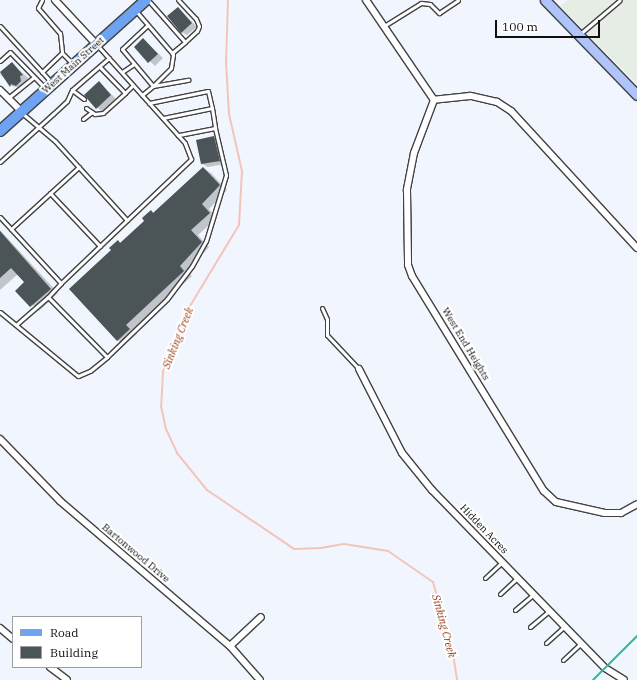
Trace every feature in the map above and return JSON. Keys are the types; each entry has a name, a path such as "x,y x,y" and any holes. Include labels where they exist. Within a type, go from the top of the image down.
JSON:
{"main road":[{"name":"West Main Street","path":"0,131 73,64 147,0"},
{"path":"546,0 578,36 637,95"}],"street":[{"path":"55,0 96,44"},
{"path":"366,0 434,100 470,96 497,102 511,111 637,248"},
{"path":"0,90 21,111"},
{"name":"West End Heights","path":"434,100 414,153 407,190 408,265 412,276 544,491 556,502 605,513 621,513 637,504"},
{"name":"Hidden Acres","path":"359,369 402,453 432,490 580,644 605,668 624,680"},
{"name":"Bartonwood Drive","path":"0,439 60,501 230,646 260,680"},
{"path":"230,646 261,617"},
{"path":"0,628 12,638"},
{"path":"51,668 67,680"}],"lane":[{"path":"42,0 38,8 60,33 62,53 73,64"},
{"path":"147,0 185,42"},
{"path":"172,53 197,32 199,26 196,19 178,0"},
{"path":"384,26 421,1 430,4 439,13 458,0"},
{"path":"578,36 620,0"},
{"path":"135,10 172,53 174,63 154,86 142,95"},
{"path":"148,25 122,49 154,86"},
{"path":"0,26 42,72 49,86"},
{"path":"17,324 48,297 127,220 190,162 189,150 178,135 96,44"},
{"path":"0,61 10,52 34,77 49,86"},
{"path":"42,72 62,53"},
{"path":"0,162 67,101 72,90 109,58"},
{"path":"122,72 134,64"},
{"path":"100,67 124,93"},
{"path":"8,98 34,77"},
{"path":"154,86 188,80"},
{"path":"86,108 95,114 103,113 133,85"},
{"path":"72,90 79,98 80,102"},
{"path":"0,312 17,324 78,376 90,371 167,299 192,266 206,240 226,175 208,91 149,103"},
{"path":"79,98 84,99"},
{"path":"90,105 91,110"},
{"path":"163,118 212,108"},
{"path":"83,119 91,110"},
{"path":"21,111 38,128 55,141 127,220"},
{"path":"178,135 215,128"},
{"path":"11,229 79,167"},
{"path":"50,193 100,246"},
{"path":"0,217 61,283"},
{"path":"48,297 106,357"},
{"path":"322,308 327,319 327,335 359,369"},
{"path":"485,578 502,562"},
{"path":"500,594 517,578"},
{"path":"515,610 533,595"},
{"path":"530,627 549,611"},
{"path":"546,643 564,627"},
{"path":"562,660 580,644"}],"shaded area":[{"path":"568,0 637,0 637,84 560,6"}],"building":[{"path":"178,7 192,23 181,33 167,16"},
{"path":"143,38 158,54 148,63 134,47"},
{"path":"12,62 23,75 20,76 21,81 16,86 11,84 10,87 0,72"},
{"path":"99,81 111,95 96,109 84,95"},
{"path":"214,136 220,161 201,164 196,140"},
{"path":"203,167 220,185 202,204 210,213 191,230 202,242 180,266 184,271 126,325 130,329 117,341 69,289 111,250 109,248 118,240 120,243 144,221 142,218 151,210 153,213"},
{"path":"0,231 51,289 30,307 15,291 24,282 11,268 0,278"}],"waterway":[{"name":"Sinking Creek","path":"228,0 226,62 229,114 242,171 239,225 185,314 163,372 161,406 166,429 177,453 207,490 294,549 321,548 344,544 388,551 433,582 453,654 457,680"}],"railway":[{"path":"593,680 637,636"}]}
